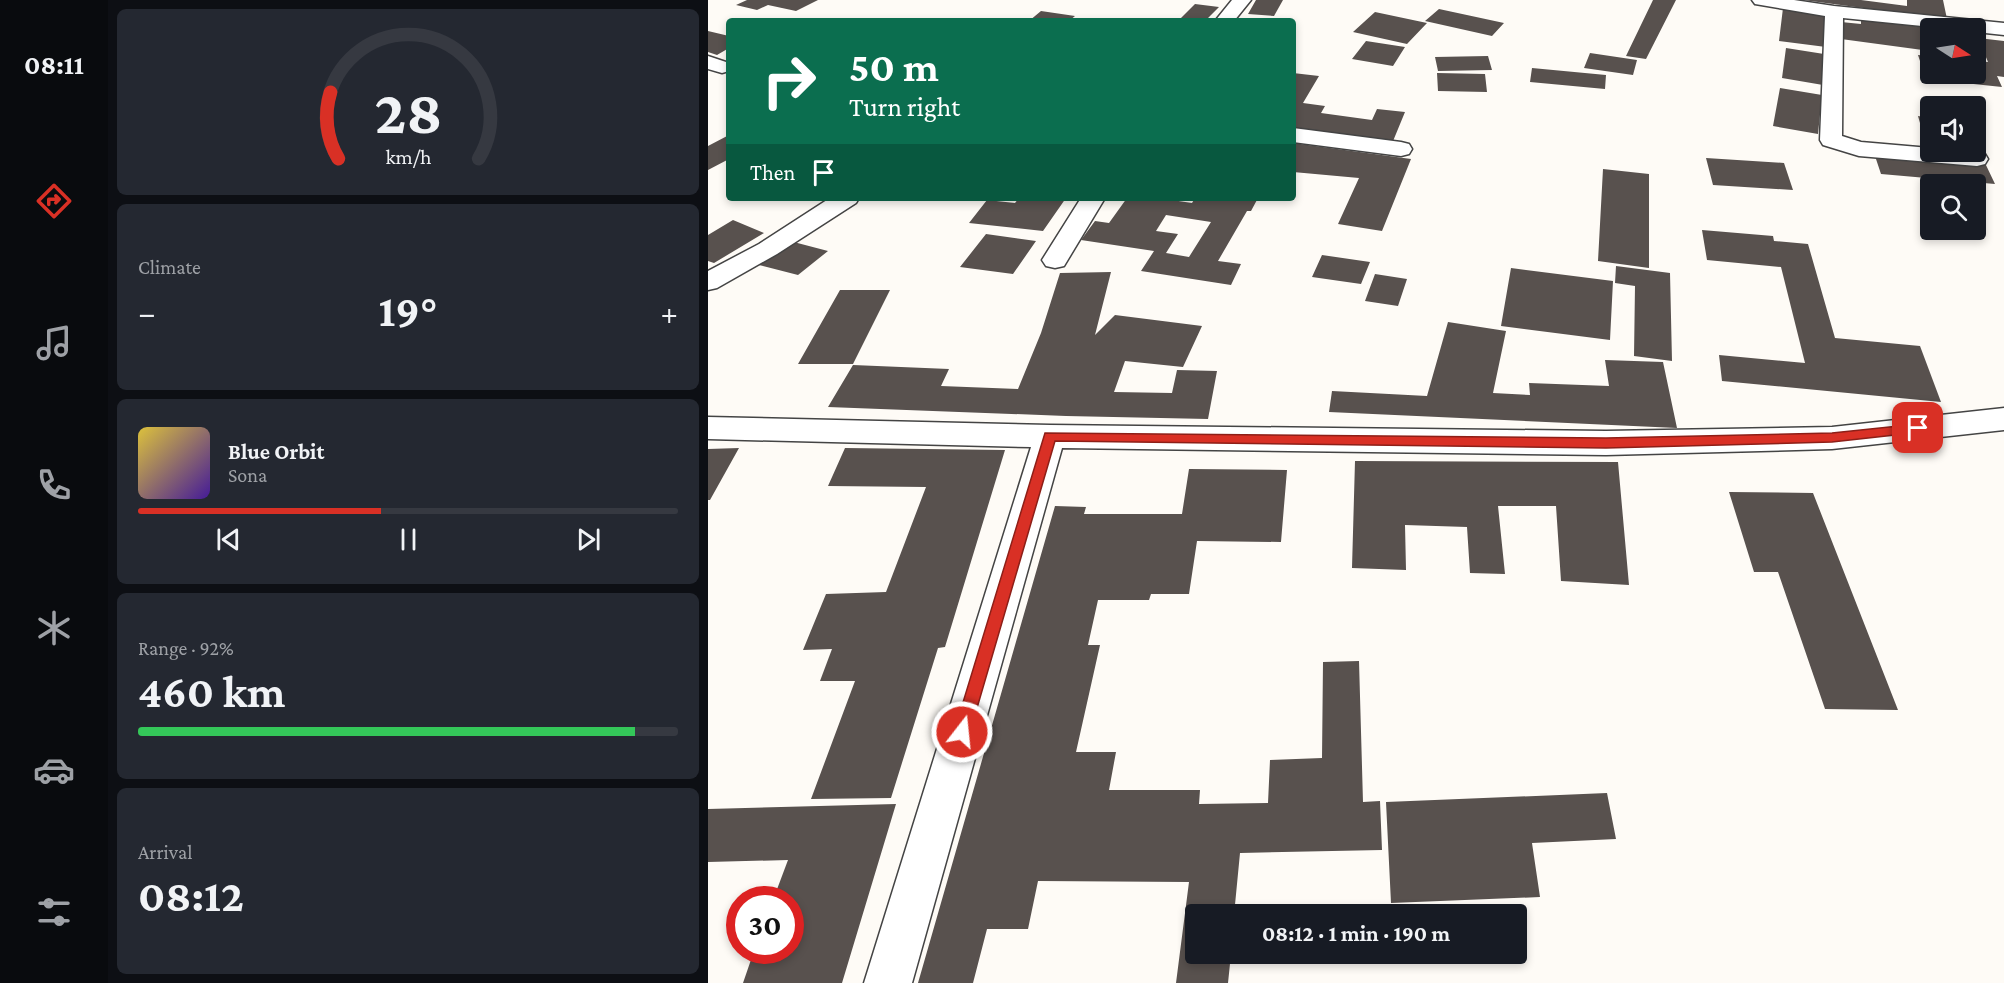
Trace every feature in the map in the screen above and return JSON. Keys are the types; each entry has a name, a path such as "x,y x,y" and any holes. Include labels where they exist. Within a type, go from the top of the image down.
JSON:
{"street":[{"path":"1227,18 1242,0"},
{"path":"1761,0 1834,12 2004,29"},
{"path":"1834,12 1831,140 1859,149 1920,154"},
{"path":"1296,135 1401,149"},
{"path":"708,282 768,249 842,201"},
{"path":"1055,261 1091,201"},
{"path":"708,428 1050,436 1606,443 1832,438 2004,419"},
{"path":"888,983 1050,436"}],"building":[{"path":"747,0 818,0 796,11 768,5 757,10 736,5"},
{"path":"1256,0 1283,0 1274,16 1248,14"},
{"path":"1653,0 1676,0 1646,59 1626,56"},
{"path":"1803,0 1861,0 1907,6 1907,0 1943,0 1947,18"},
{"path":"1195,4 1219,7 1208,18 1181,18"},
{"path":"1783,8 1828,14 1826,47 1779,41"},
{"path":"1439,9 1504,23 1492,36 1425,21"},
{"path":"1041,11 1075,16 1073,18 1033,18"},
{"path":"1375,12 1427,23 1407,44 1353,32"},
{"path":"1861,19 1920,27 1920,50 1841,39 1841,22 1861,24"},
{"path":"708,31 726,35 726,50 717,55 708,52"},
{"path":"1986,39 2004,41 2004,77 1997,76 2002,87 1974,84 1986,84 1986,62 1988,62"},
{"path":"1366,41 1405,47 1393,66 1352,59"},
{"path":"1786,48 1824,54 1823,85 1782,78"},
{"path":"1590,53 1637,60 1633,75 1584,68"},
{"path":"1488,56 1492,70 1438,71 1435,57"},
{"path":"1532,68 1606,75 1605,89 1530,82"},
{"path":"1296,73 1319,76 1303,103 1325,106 1321,113 1372,120 1377,109 1405,112 1391,146 1296,133"},
{"path":"1437,73 1485,74 1487,92 1438,91"},
{"path":"1780,88 1822,95 1818,134 1773,126"},
{"path":"726,137 726,161 708,170 708,146"},
{"path":"1296,143 1411,159 1382,231 1338,224 1359,178 1296,172"},
{"path":"1874,153 1920,157 1920,162 1985,163 1995,184 1986,183 1986,174 1920,174 1920,177 1881,174"},
{"path":"1706,158 1784,163 1793,190 1713,185"},
{"path":"1603,169 1649,174 1649,268 1598,261"},
{"path":"986,201 1015,203 1017,201 1064,201 1043,231 969,223"},
{"path":"1125,201 1192,203 1193,201 1256,201 1251,211 1247,211 1218,261 1241,264 1231,285 1141,271 1154,251 1081,240 1095,221 1109,223","holes":["1166,215 1211,222 1189,257 1166,253 1178,234 1156,231"]},
{"path":"733,220 764,233 714,263 708,261 708,235"},
{"path":"1702,230 1773,236 1774,241 1808,244 1835,338 1920,346 1941,402 1722,381 1719,355 1805,363 1781,267 1707,260"},
{"path":"986,234 1036,241 1013,274 960,267"},
{"path":"786,240 828,251 798,275 755,264"},
{"path":"1322,255 1370,262 1361,284 1312,277"},
{"path":"1616,266 1670,273 1672,361 1634,356 1635,286 1615,283"},
{"path":"1511,268 1613,281 1610,340 1501,326"},
{"path":"1111,272 1095,335 1115,315 1202,326 1183,367 1125,361 1114,392 1172,393 1177,370 1217,371 1208,419 828,407 853,365 949,369 941,386 1018,389 1041,333 1060,273"},
{"path":"1375,274 1407,279 1398,306 1365,301"},
{"path":"840,290 890,290 853,364 798,364"},
{"path":"1448,322 1506,331 1493,393 1530,395 1529,383 1609,386 1605,360 1663,362 1677,428 1329,412 1332,391 1427,396"},
{"path":"739,448 710,500 708,500 708,449"},
{"path":"845,448 1005,450 945,647 938,648 891,798 811,799 855,681 820,681 832,649 803,650 826,594 886,592 926,487 828,486"},
{"path":"1355,461 1618,462 1629,585 1561,581 1556,506 1498,506 1505,574 1470,573 1467,527 1405,525 1406,570 1352,568"},
{"path":"1189,469 1287,470 1281,542 1197,541 1189,594 1151,594 1149,600 1098,600 1088,645 1100,645 1076,752 1116,752 1109,790 1200,790 1199,804 1268,803 1270,760 1322,758 1323,662 1359,661 1363,802 1380,801 1382,850 1240,853 1235,904 1186,904 1189,882 1038,881 1028,929 987,929 973,983 918,983 1055,506 1086,507 1084,514 1182,514"},
{"path":"1729,492 1813,493 1898,710 1825,709 1778,572 1754,572"},
{"path":"1607,793 1616,839 1532,843 1540,897 1391,903 1386,802"},
{"path":"896,804 842,983 743,983 750,964 804,964 804,886 778,886 788,860 708,862 708,809"},
{"path":"1185,913 1185,964 1230,964 1228,983 1176,983"}],"route":[{"path":"962,732 1050,436 1606,443 1832,438 1918,428"}]}
